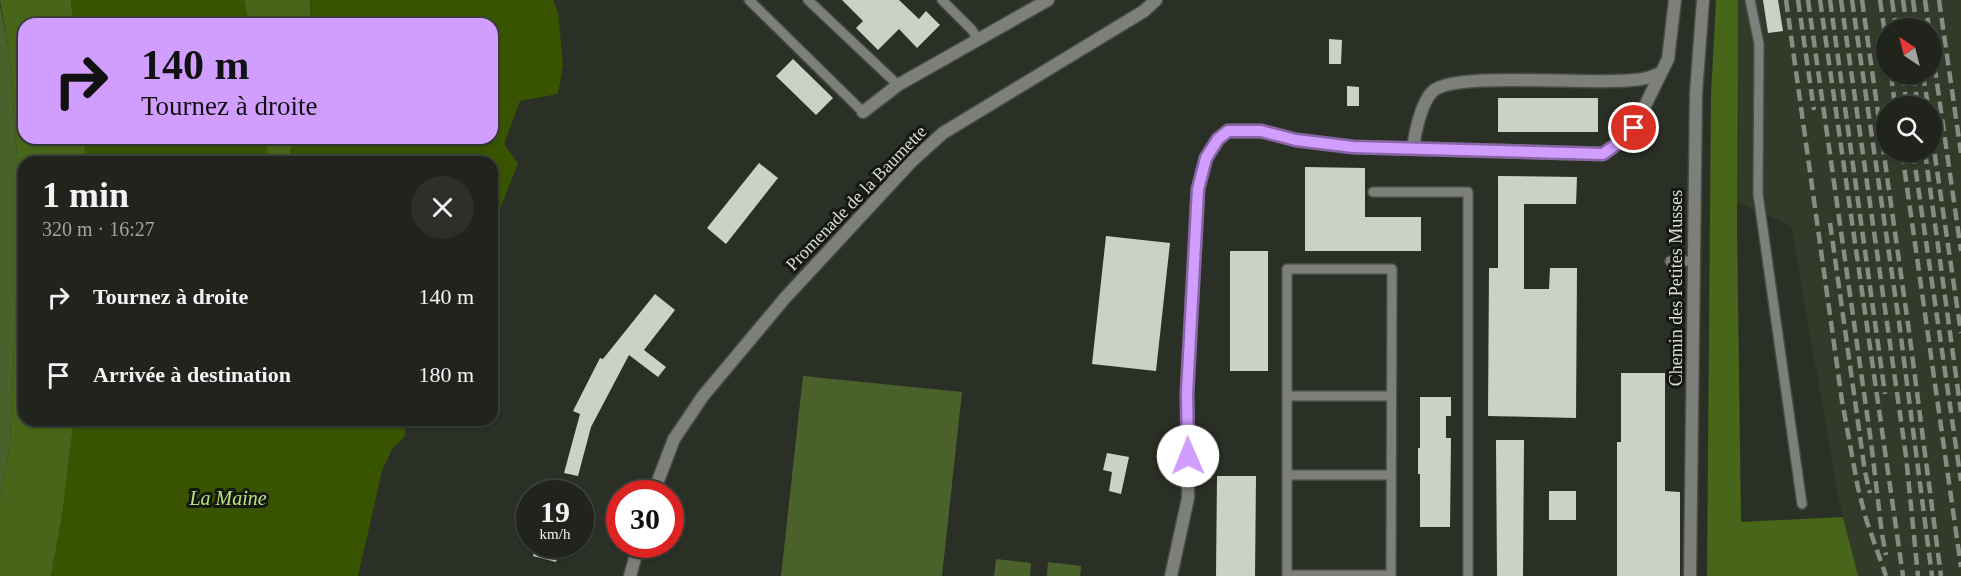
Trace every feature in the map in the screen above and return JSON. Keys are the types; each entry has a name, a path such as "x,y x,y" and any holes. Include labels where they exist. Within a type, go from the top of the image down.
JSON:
{"street":[{"path":"863,112 898,85 1048,0"},
{"name":"Promenade de la Baumette","path":"658,480 674,439 703,396 785,298 912,161 943,133 1144,10 1156,0"},
{"path":"1171,576 1188,498 1187,393 1198,189 1206,158 1218,139 1228,131 1261,131 1296,140 1353,147 1603,154 1634,128 1668,59 1675,0"},
{"name":"Chemin des Petites Musses","path":"1690,576 1696,93 1703,0"},
{"path":"1413,148 1416,125 1432,92 1444,84 1469,81 1624,80 1647,78 1660,73"},
{"path":"630,576 635,558"}],"lane":[{"path":"749,0 863,112"},
{"path":"808,0 898,85"},
{"path":"942,0 972,30 978,40"},
{"path":"1750,0 1759,44 1758,194 1802,504"},
{"path":"1372,192 1468,192 1468,576"},
{"path":"1670,261 1694,261"},
{"path":"1287,269 1392,269 1391,575 1287,575 1287,396 1287,269"},
{"path":"1287,396 1391,396"},
{"path":"1287,475 1391,475"}],"shaded area":[{"path":"0,0 71,0 73,18 18,18 18,144 84,144 86,156 18,156 18,169 9,50"},
{"path":"244,0 310,0 311,18 248,18"},
{"path":"1716,0 1738,0 1737,228 1741,522 1843,517 1858,576 1707,576 1711,95"},
{"path":"1734,0 1961,0 1961,576 1858,576 1839,501 1791,226 1737,202"},
{"path":"0,5 9,50 18,169 18,254 10,443 0,499"},
{"path":"266,144 292,144 289,156 268,156"},
{"path":"18,254 18,426 73,426 62,517 51,576 0,576 0,499 10,443"},
{"path":"803,376 962,392 942,576 781,576"},
{"path":"996,559 1031,563 1030,576 994,576"},
{"path":"1048,562 1081,566 1080,576 1047,576"}],"water":[{"path":"71,0 244,0 248,18 73,18"},
{"path":"310,0 553,0 558,12 563,65 558,94 520,101 504,144 518,164 498,213 498,156 289,156 292,144 498,144 498,18 311,18"},
{"path":"84,144 266,144 268,156 86,156"},
{"name":"La Maine","path":"73,426 406,426 405,436 392,449 382,471 358,576 51,576 62,517"}],"building":[{"path":"842,0 899,0 919,19 926,11 940,25 917,48 899,29 878,50 856,28 863,21"},
{"path":"1763,0 1778,0 1783,31 1768,33"},
{"path":"1329,39 1342,40 1341,64 1329,64"},
{"path":"793,59 833,98 816,115 776,76"},
{"path":"1347,86 1359,87 1359,106 1347,106"},
{"path":"1498,98 1598,98 1598,132 1498,132"},
{"path":"759,163 778,178 726,244 707,228"},
{"path":"1305,167 1365,168 1365,217 1421,217 1421,251 1305,251"},
{"path":"1498,176 1577,177 1576,204 1524,204 1524,289 1549,289 1550,268 1577,268 1576,418 1488,416 1489,268 1498,268"},
{"path":"1106,236 1170,243 1156,371 1092,364"},
{"path":"1230,251 1268,251 1268,371 1230,371"},
{"path":"655,294 675,310 644,350 666,367 658,377 629,355 591,427 578,476 564,473 580,414 573,411 600,358 603,359"},
{"path":"1621,373 1665,373 1665,491 1680,492 1680,576 1617,576 1617,442 1621,442"},
{"path":"1420,397 1451,397 1451,416 1446,416 1446,438 1451,438 1450,527 1420,527 1418,448 1420,448"},
{"path":"1496,440 1524,440 1523,576 1497,576"},
{"path":"1107,453 1129,457 1121,494 1109,491 1112,472 1103,470"},
{"path":"1217,476 1256,476 1255,576 1216,576"},
{"path":"1549,491 1576,491 1576,520 1549,520"},
{"path":"541,558 557,558 556,562"}],"railway":[{"path":"1786,0 1842,401 1858,488 1886,576"},
{"path":"1798,0 1814,110"},
{"path":"1808,0 1886,555"},
{"path":"1820,0 1903,576"},
{"path":"1830,0 1885,394"},
{"path":"1841,0 1906,456 1918,576"},
{"path":"1852,0 1899,322 1932,576"},
{"path":"1862,0 1941,576"},
{"path":"1880,0 1883,18"},
{"path":"1892,0 1895,18"},
{"path":"1903,0 1906,18"},
{"path":"1913,0 1916,18"},
{"path":"1925,0 1928,18"},
{"path":"1939,0 1961,153"},
{"path":"1892,84 1894,96"},
{"path":"1904,84 1905,96"},
{"path":"1915,84 1916,96"},
{"path":"1925,84 1926,96"},
{"path":"1937,84 1961,251"},
{"path":"1903,162 1961,567"},
{"path":"1914,162 1961,481"},
{"path":"1926,162 1961,412"},
{"path":"1936,162 1961,333"},
{"path":"1830,223 1865,472 1870,493"}],"route":[{"path":"1188,456 1187,393 1198,189 1206,158 1218,139 1228,131 1261,131 1296,140 1353,147 1603,154 1634,128"}]}
